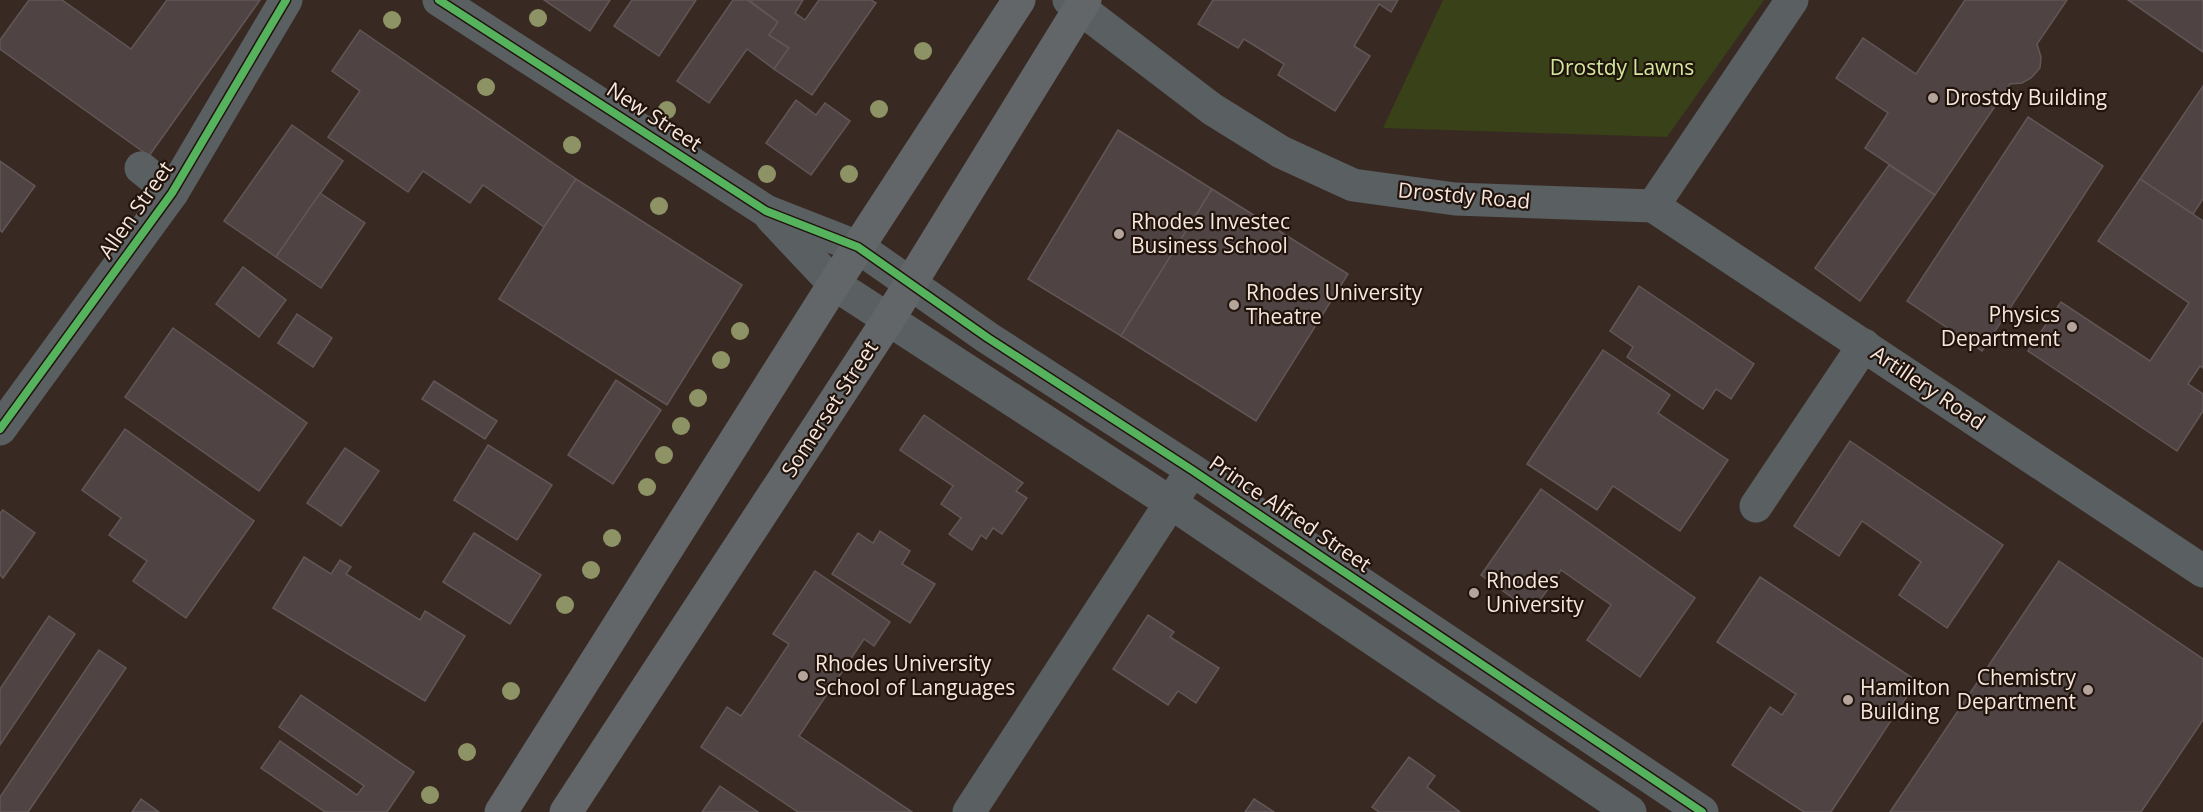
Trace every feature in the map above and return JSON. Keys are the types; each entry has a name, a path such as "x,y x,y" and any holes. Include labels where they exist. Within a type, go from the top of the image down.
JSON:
{"main road":[{"path":"501,812 834,284 1019,0"},
{"name":"Somerset Street","path":"566,812 912,283 1078,3"}],"street":[{"name":"Allen Street","path":"4,414 172,193 286,0"},
{"name":"New Street","path":"439,0 766,211 858,247"},
{"path":"1653,206 1792,0"},
{"name":"Drostdy Road","path":"1078,3 1212,109 1281,152 1353,185 1455,199 1653,206"},
{"path":"141,168 172,193"},
{"name":"Artillery Road","path":"1653,206 2203,571"},
{"name":"New Street","path":"766,211 834,284"},
{"name":"Prince Alfred Street","path":"858,247 988,338 1192,470 1702,812"},
{"path":"834,284 1171,503 1630,812"},
{"path":"1756,506 1864,345"},
{"path":"969,812 1192,470"}],"green space":[{"name":"Drostdy Lawns","path":"1443,0 1764,0 1667,137 1383,128"}],"building":[{"path":"29,0 62,0 131,49 167,0 260,0 149,156 0,49 0,40"},
{"path":"544,0 610,0 590,31"},
{"path":"632,0 696,0 659,56 614,26"},
{"path":"733,0 747,0 778,22 769,35 789,48 774,69 747,49 709,103 677,81"},
{"path":"749,0 803,0 795,13 805,20 819,0 871,0 876,3 812,95 774,69 789,48 769,35 778,22"},
{"path":"1213,0 1398,0 1391,12 1379,4 1354,46 1370,56 1335,111 1278,75 1284,64 1244,39 1238,48 1198,24"},
{"name":"Drostdy Building","path":"1965,0 2067,0 2037,44 2041,57 2040,68 2031,78 2022,83 2010,84 1935,195 1865,148 1888,113 1836,78 1863,38 1916,74"},
{"path":"2128,0 2203,0 2203,52"},
{"path":"360,30 576,179 544,227 483,185 470,203 423,171 408,192 328,137 360,91 332,71"},
{"path":"2203,86 2203,199 2193,214 2140,179"},
{"path":"796,100 816,115 825,103 850,121 811,175 766,143"},
{"path":"2028,117 2103,166 1982,351 1907,301"},
{"path":"292,125 343,161 276,257 224,221"},
{"name":"Rhodes Investec Business School","path":"1118,130 1212,189 1121,336 1028,279"},
{"path":"0,161 35,186 2,232 0,230"},
{"path":"1889,165 1935,195 1860,301 1815,268"},
{"path":"576,179 742,285 667,405 499,299"},
{"name":"Physics Department","path":"2140,179 2203,221 2203,368 2200,366 2188,384 2203,394 2203,411 2177,451 2028,351 2061,302 2150,361 2189,303 2098,241"},
{"name":"Rhodes University Theatre","path":"1212,189 1348,274 1256,421 1121,336"},
{"path":"320,193 365,223 321,288 276,257"},
{"path":"243,267 286,300 259,337 216,304"},
{"path":"1639,286 1754,364 1731,399 1716,389 1703,409 1627,357 1633,347 1610,331"},
{"path":"297,314 332,338 313,367 278,343"},
{"path":"173,328 307,423 259,491 125,397"},
{"path":"1603,350 1670,395 1658,413 1728,460 1680,531 1613,486 1597,510 1527,464"},
{"path":"616,380 661,410 613,484 568,455"},
{"path":"434,381 497,421 485,439 422,399"},
{"path":"924,415 1023,483 1016,491 1027,498 1002,534 993,528 986,539 981,535 972,550 949,534 961,518 941,504 953,486 900,450"},
{"path":"125,429 254,521 186,618 133,581 147,561 109,535 121,518 82,490"},
{"path":"1850,441 2003,545 1947,628 1899,595 1921,562 1862,521 1839,556 1794,526"},
{"path":"488,445 552,485 517,540 454,500"},
{"path":"345,448 379,471 341,526 307,503"},
{"path":"1541,489 1695,598 1640,677 1587,640 1611,605 1561,570 1532,612 1481,575"},
{"path":"3,510 35,533 3,578 0,575 0,513"},
{"path":"880,531 910,551 902,564 935,584 910,623 832,574 858,533 873,543"},
{"path":"474,533 541,575 510,624 443,582"},
{"path":"304,557 331,574 340,560 351,567 346,574 420,620 425,611 465,636 425,701 273,608"},
{"name":"Chemistry Department","path":"2059,561 2203,659 2203,720 2141,812 1890,812"},
{"name":"Rhodes University School of Languages","path":"815,571 890,622 874,646 864,639 799,736 912,812 798,812 701,747 727,707 741,716 789,644 773,634"},
{"name":"Hamilton Building","path":"1760,577 1917,681 1831,812 1804,812 1732,765 1770,707 1782,715 1796,694 1717,642"},
{"path":"1148,615 1174,632 1170,637 1219,668 1196,703 1178,691 1168,705 1113,669"},
{"path":"49,616 75,634 0,745 0,689"},
{"path":"99,650 126,668 28,812 0,812 0,797"},
{"path":"301,695 414,772 387,812 325,812 261,768 280,741 357,795 364,786 279,727"},
{"path":"1409,757 1435,776 1427,787 1460,812 1379,812 1372,807"},
{"path":"720,786 758,812 702,812"},
{"path":"141,799 159,812 132,812"},
{"path":"1254,799 1274,812 1245,812"}],"cycle path":[{"path":"0,429 172,193 286,0"},
{"path":"439,0 766,211 858,247 988,338 1192,470 1702,812"}],"place":[{"name":"Drostdy Building","path":"1933,98"},
{"name":"Rhodes Investec Business School","path":"1119,234"},
{"name":"Rhodes University Theatre","path":"1234,305"},
{"name":"Physics Department","path":"2072,327"},
{"name":"Rhodes University","path":"1474,593"},
{"name":"Rhodes University School of Languages","path":"803,676"},
{"name":"Chemistry Department","path":"2088,690"},
{"name":"Hamilton Building","path":"1848,700"}]}
